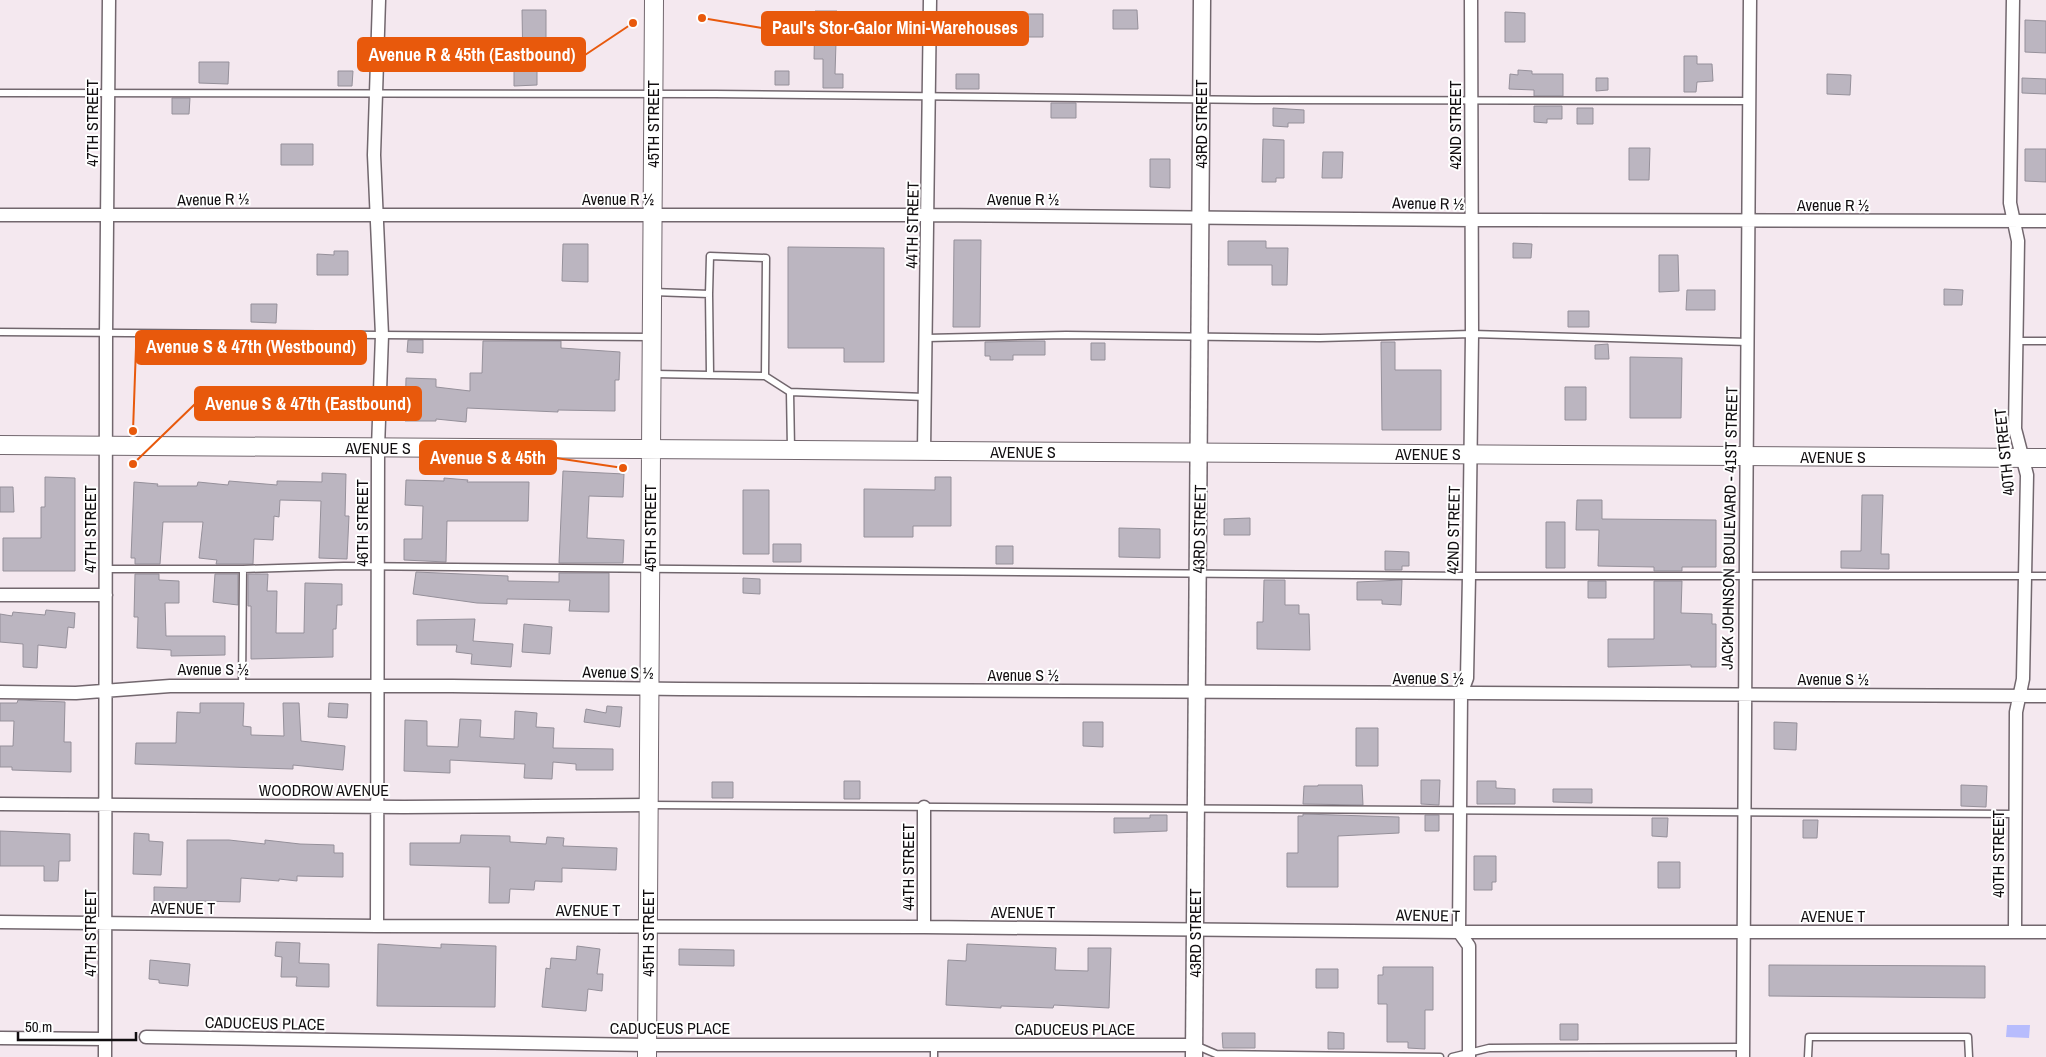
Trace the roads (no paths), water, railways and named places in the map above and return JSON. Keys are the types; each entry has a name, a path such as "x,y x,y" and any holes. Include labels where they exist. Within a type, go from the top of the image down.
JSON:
{"main road":[{"name":"45TH STREET","path":"647,1051 654,0"},
{"name":"AVENUE S","path":"0,445 2046,458"}],"street":[{"name":"47TH STREET","path":"105,1057 106,334 110,0"},
{"name":"46TH STREET","path":"377,926 378,448 382,336 374,155 379,0"},
{"name":"44TH STREET","path":"924,452 930,0"},
{"name":"43RD STREET","path":"1194,1051 1201,335 1202,0"},
{"name":"42ND STREET","path":"1469,1055 1468,946 1459,932 1461,694 1467,678 1469,576 1472,334 1471,0"},
{"name":"JACK JOHNSON BOULEVARD - 41ST STREET","path":"1743,1052 1744,576 1750,222 1750,0"},
{"name":"40TH STREET","path":"2013,0 2010,204 2018,241 2015,429 2027,476 2023,679 2016,712 2014,814 2015,932"},
{"name":"Avenue R ½","path":"0,215 108,217 376,214 928,214 1750,222 2046,221"},
{"path":"0,595 106,595"},
{"name":"Avenue S ½","path":"0,692 76,693 170,686 378,686 1744,696 2046,696"},
{"name":"WOODROW AVENUE","path":"0,804 377,807 649,805"},
{"name":"44TH STREET","path":"924,807 924,927"},
{"name":"AVENUE T","path":"0,922 1459,932 2046,932"},
{"name":"CADUCEUS PLACE","path":"146,1037 647,1051 1194,1051"},
{"path":"0,1038 105,1038"}],"lane":[{"path":"0,93 653,94 1472,101 1749,101"},
{"path":"710,374 710,256 766,258 765,376"},
{"path":"652,292 709,294"},
{"path":"0,332 382,336 652,336"},
{"path":"926,338 1201,335 1320,338 1472,334 1748,342"},
{"path":"2015,341 2046,341"},
{"path":"651,374 765,376 790,392 926,397"},
{"path":"790,392 791,451"},
{"path":"106,569 378,567 1198,572 1469,576 2046,576"},
{"path":"242,686 243,569"},
{"path":"649,805 2014,814"},
{"path":"1808,1057 1809,1037 1968,1037 1968,1057"},
{"path":"1452,1057 1469,1055 1490,1048 1743,1052"},
{"path":"1194,1051 1216,1054 1440,1057"}],"water":[{"path":"2007,1025 2030,1025 2029,1038 2006,1037"}],"place":[{"name":"Paul's Stor-Galor Mini-Warehouses","path":"702,18"},
{"name":"Avenue R & 45th (Eastbound)","path":"633,23"},
{"name":"Avenue S & 47th (Westbound)","path":"133,431"},
{"name":"Avenue S & 47th (Eastbound)","path":"133,464"},
{"name":"Avenue S & 45th","path":"623,468"}]}
